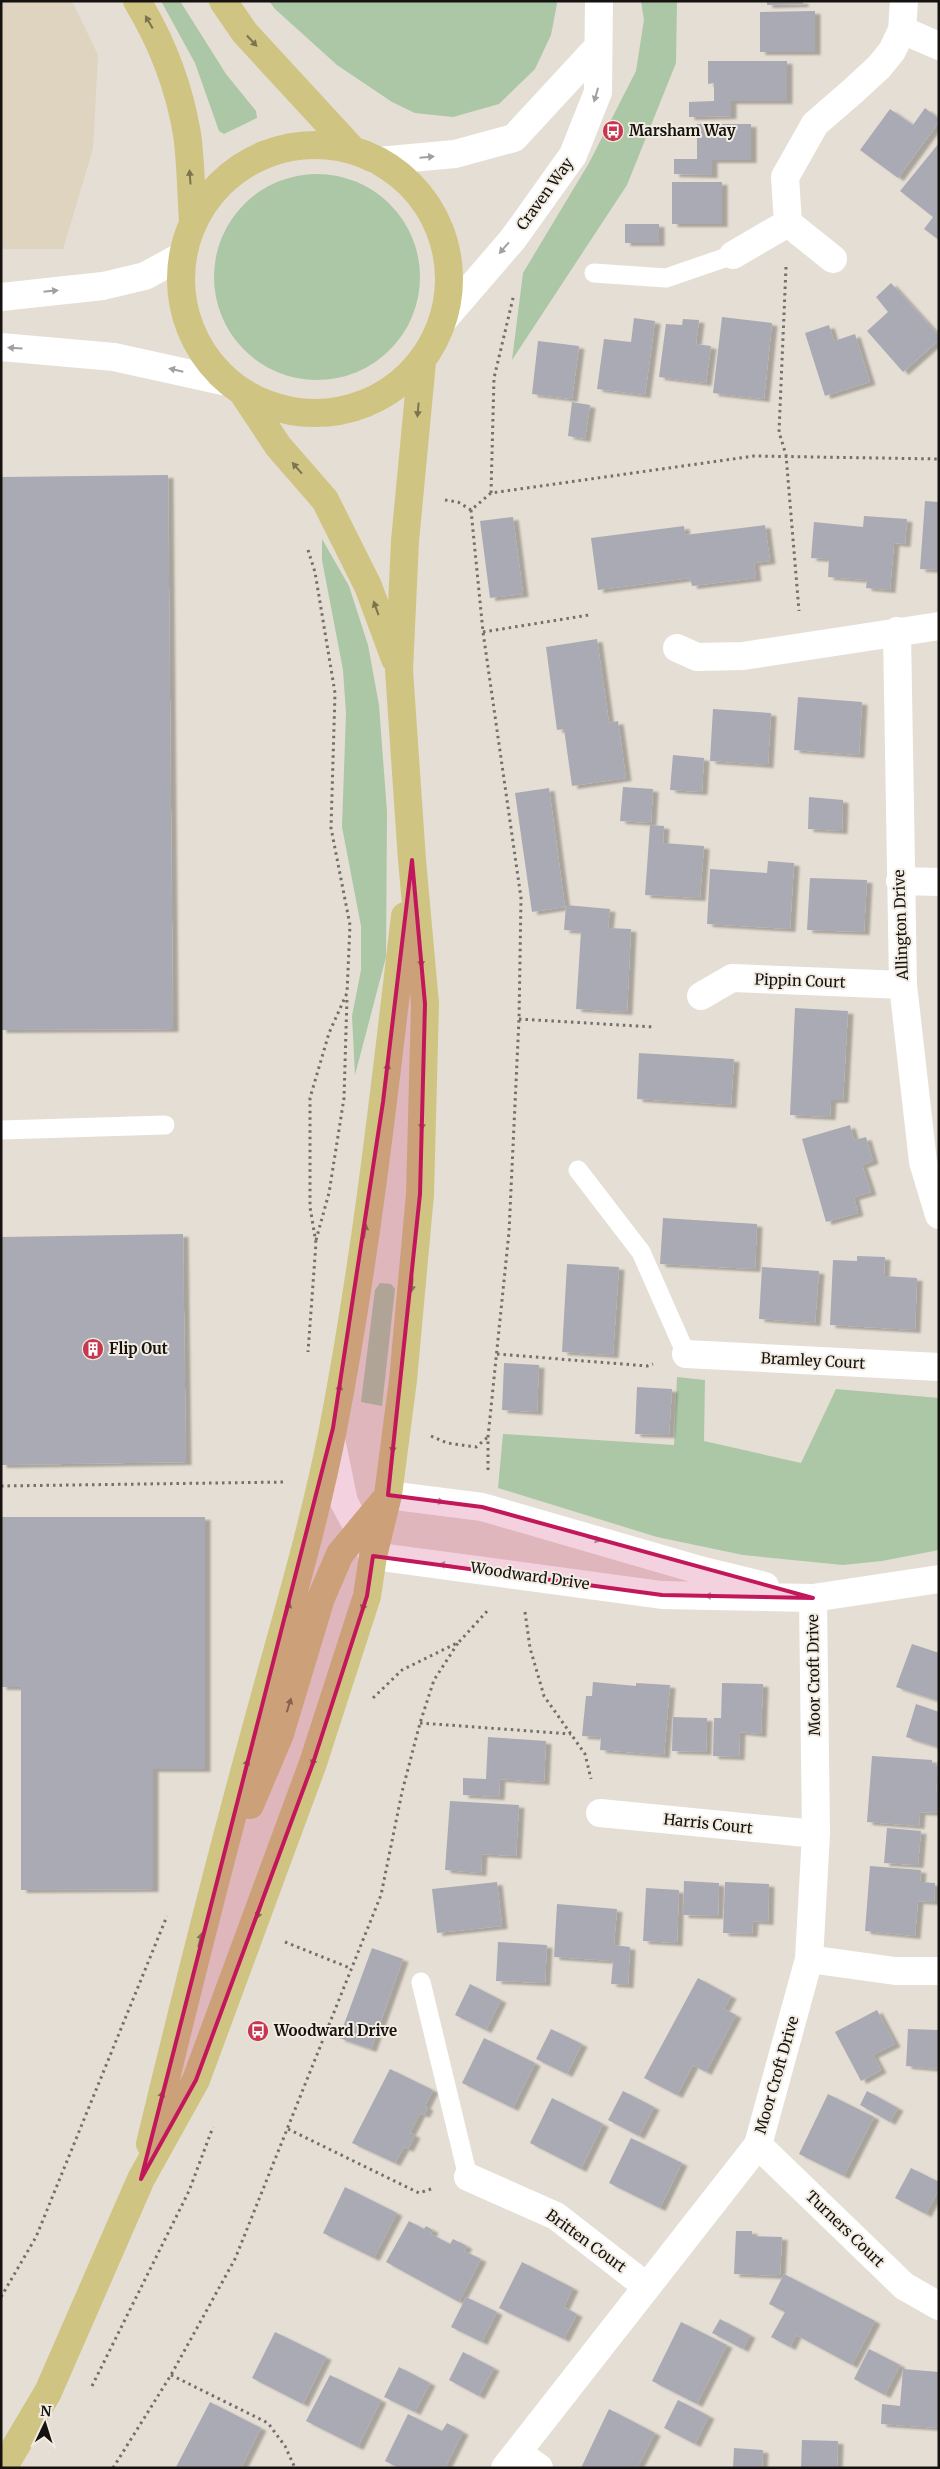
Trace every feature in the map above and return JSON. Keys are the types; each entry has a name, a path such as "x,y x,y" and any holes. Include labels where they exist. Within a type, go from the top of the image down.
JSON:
{"main road":[{"path":"137,1 152,26 172,72 187,134 194,226"},
{"path":"224,1 244,33 351,148 395,169 416,189 441,230 450,277 444,319 422,362 386,394 348,411 320,414 277,408 233,387"},
{"path":"351,148 302,145 239,166 206,196 180,257 181,302 202,356 233,387 278,446 324,500 368,586 399,670"},
{"path":"3,2468 48,2392 141,2179 200,2071 313,1764 366,1596 373,1556 388,1495 403,1380 420,1194 425,1004 412,860 399,670 405,541 411,497 422,362"},
{"path":"141,2179 211,1895 296,1578 331,1439 355,1297 383,1102 412,860"},
{"path":"211,1895 280,1734 321,1598 340,1554 388,1495"}],"street":[{"name":"Craven Way","path":"444,319 513,239 574,155 598,92 599,1"},
{"path":"833,259 788,224 785,177 815,124 879,68 892,51 902,30 904,1"},
{"path":"902,30 939,46"},
{"path":"378,161 455,154 514,138 598,47"},
{"path":"733,255 788,224"},
{"path":"1,296 104,286 146,276 180,257"},
{"path":"1,347 114,356 233,387"},
{"path":"676,648 697,657 744,656 896,631 939,626"},
{"name":"Allington Drive","path":"896,631 903,985 923,1162 939,1215"},
{"path":"900,881 939,882"},
{"name":"Pippin Court","path":"701,996 732,978 903,985"},
{"name":"Bramley Court","path":"686,1354 939,1367"},
{"path":"331,1439 344,1502 373,1556"},
{"name":"Woodward Drive","path":"388,1495 482,1507 696,1569 813,1598"},
{"name":"Woodward Drive","path":"373,1556 662,1594 813,1598 939,1580"},
{"name":"Moor Croft Drive","path":"521,2463 646,2286 758,2145 809,1959 816,1834 813,1598"},
{"name":"Harris Court","path":"600,1813 816,1834"},
{"path":"809,1959 895,1971 939,1971"},
{"name":"Turners Court","path":"758,2145 904,2286 939,2306"},
{"name":"Britten Court","path":"468,2177 556,2216 646,2286"}],"lane":[{"path":"594,273 666,278 733,255"},
{"path":"1,1130 165,1125"},
{"path":"578,1170 641,1252 686,1354"},
{"path":"421,1982 468,2177"}],"path":[{"path":"788,224 779,432 786,455 802,647"},
{"path":"491,493 494,378 516,290 513,239"},
{"path":"471,510 491,493 754,456 786,455 939,459"},
{"path":"411,497 458,502 471,510"},
{"path":"471,510 483,632 521,898 520,1019 509,1232 488,1437 488,1480"},
{"path":"306,545 315,572 335,693 331,828 350,925 344,1098 329,1193 316,1243 308,1362"},
{"path":"483,632 589,615"},
{"path":"316,1243 310,1207 310,1098 329,1033 347,993"},
{"path":"520,1019 654,1026"},
{"path":"497,1354 647,1366 686,1354"},
{"path":"429,1442 428,1434 447,1443 476,1447 488,1437"},
{"path":"1,1486 289,1482 287,1491"},
{"path":"488,1608 498,1609"},
{"path":"516,1611 526,1612 530,1648 544,1696 585,1754 600,1813"},
{"path":"113,2468 171,2375 235,2260 350,1968 381,1895 402,1792 420,1724 434,1680 459,1642"},
{"path":"420,1724 570,1734"},
{"path":"1,2297 36,2237 171,1908"},
{"path":"284,1942 350,1968"},
{"path":"288,2129 419,2193 468,2177"},
{"path":"171,2375 268,2423 285,2446 295,2468"}],"highlighted area":[{"path":"412,860 425,1004 420,1194 388,1495 482,1507 813,1598 662,1595 373,1556 367,1596 313,1763 196,2080 141,2179 333,1428 383,1102"}],"shaded area":[{"path":"1,1 72,1 98,55 93,149 63,249 1,249"}],"green space":[{"path":"161,1 180,1 226,74 256,111 257,118 224,134 219,131 195,63"},
{"path":"269,1 556,1 557,4 551,35 535,69 499,104 453,117 415,113 392,102 337,65 275,9"},
{"path":"641,1 677,1 676,63 627,185 512,360 523,273 589,163 636,71 644,20"},
{"path":"317,174 337,176 356,182 382,198 396,212 412,238 418,257 420,277 418,297 412,316 396,342 382,356 356,372 337,378 317,380 297,378 278,372 252,356 238,342 222,316 216,297 214,277 216,257 222,238 238,212 252,198 278,182 297,176"},
{"path":"322,539 349,586 368,645 379,705 387,812 386,957 355,1075 352,1016 361,970 361,926 342,827 346,713 343,670 322,560"},
{"path":"380,1283 391,1284 395,1289 382,1406 361,1402 375,1290"},
{"path":"677,1377 705,1380 704,1441 801,1463 836,1389 939,1398 939,1550 882,1561 843,1565 743,1555 657,1537 498,1488 503,1434 674,1445"}],"building":[{"path":"767,1 803,1 803,4 767,5"},
{"path":"815,11 815,52 760,52 760,12"},
{"path":"708,61 787,61 787,101 731,101 731,116 689,117 689,102 714,101 714,83 708,84"},
{"path":"925,108 939,119 939,122 898,178 860,150 890,109 913,125"},
{"path":"697,124 751,124 751,160 712,160 712,175 674,174 674,159 697,159"},
{"path":"939,143 939,240 924,229 933,217 900,191"},
{"path":"672,182 722,182 722,224 672,224"},
{"path":"625,224 659,224 659,243 625,243"},
{"path":"891,283 939,336 939,340 903,372 867,331 888,312 876,297"},
{"path":"722,317 772,323 764,399 713,393"},
{"path":"634,318 655,321 645,395 597,389 604,339 631,342"},
{"path":"683,319 699,320 696,344 711,346 706,383 659,377 666,324 682,325"},
{"path":"829,325 834,341 855,334 870,382 825,396 805,333"},
{"path":"538,341 579,346 572,399 532,394"},
{"path":"572,402 590,405 585,439 568,436"},
{"path":"168,475 173,1029 1,1030 1,477"},
{"path":"925,501 939,502 939,570 920,569"},
{"path":"864,516 907,519 905,544 894,543 890,590 866,588 867,580 828,577 829,559 811,558 814,522 863,527"},
{"path":"513,517 523,594 490,598 480,521"},
{"path":"765,525 770,561 754,563 756,578 692,586 690,578 598,590 591,538 684,526 685,535"},
{"path":"597,639 609,723 618,721 626,778 572,786 564,729 557,730 546,647"},
{"path":"798,697 862,702 859,755 794,750"},
{"path":"713,709 771,713 768,765 710,761"},
{"path":"673,755 704,758 702,792 670,790"},
{"path":"623,787 653,789 651,823 620,821"},
{"path":"549,788 565,907 532,912 515,793"},
{"path":"809,797 843,800 842,831 808,829"},
{"path":"650,825 664,826 663,843 704,846 700,898 645,895"},
{"path":"768,861 794,863 790,929 707,924 710,869 767,873"},
{"path":"810,878 867,880 864,932 807,930"},
{"path":"566,905 610,909 608,928 631,929 627,1012 576,1009 581,931 564,930"},
{"path":"795,1008 848,1011 843,1100 831,1100 830,1117 790,1115"},
{"path":"639,1053 734,1059 731,1105 637,1099"},
{"path":"850,1125 854,1140 866,1137 873,1161 862,1165 871,1192 854,1197 858,1213 826,1222 802,1139"},
{"path":"663,1218 757,1224 755,1269 660,1264"},
{"name":"Flip Out","path":"183,1234 186,1462 1,1465 1,1237"},
{"path":"857,1256 885,1257 884,1276 917,1278 915,1330 830,1325 833,1260 857,1261"},
{"path":"567,1264 619,1267 613,1355 562,1352"},
{"path":"762,1267 819,1271 815,1323 759,1319"},
{"path":"504,1363 539,1365 537,1412 502,1410"},
{"path":"637,1387 672,1389 669,1435 635,1434"},
{"path":"1,1517 205,1517 205,1769 153,1769 153,1889 21,1890 21,1687 1,1687"},
{"path":"912,1644 939,1653 939,1701 896,1687"},
{"path":"593,1682 636,1686 636,1683 670,1685 664,1755 600,1750 601,1737 582,1736 586,1696 592,1696"},
{"path":"722,1683 763,1684 761,1734 740,1732 739,1757 713,1756 714,1718 721,1718"},
{"path":"916,1704 939,1712 938,1747 906,1737"},
{"path":"673,1717 707,1718 706,1752 672,1751"},
{"path":"488,1737 546,1741 544,1782 500,1779 499,1797 463,1795 463,1778 486,1779"},
{"path":"872,1756 932,1760 932,1765 938,1766 936,1793 939,1793 939,1813 920,1812 919,1826 867,1822"},
{"path":"450,1801 519,1805 516,1856 482,1854 481,1873 445,1870"},
{"path":"887,1828 921,1831 918,1865 884,1863"},
{"path":"870,1866 921,1870 920,1882 935,1883 934,1902 918,1901 915,1936 865,1931"},
{"path":"684,1881 719,1883 718,1916 683,1915"},
{"path":"497,1882 502,1926 437,1933 432,1889"},
{"path":"725,1882 769,1884 768,1922 753,1921 752,1934 723,1933"},
{"path":"646,1888 679,1890 677,1943 643,1941"},
{"path":"557,1904 617,1909 614,1945 630,1947 628,1985 611,1984 613,1961 554,1957"},
{"path":"498,1942 547,1945 545,1983 496,1981"},
{"path":"372,1948 403,1959 371,2049 339,2038"},
{"path":"698,1978 731,1996 724,2009 736,2015 706,2072 693,2065 677,2095 644,2078"},
{"path":"470,1984 501,2000 486,2030 455,2015"},
{"path":"877,2010 895,2044 873,2055 881,2070 861,2081 835,2032"},
{"path":"551,2029 582,2044 567,2074 536,2059"},
{"path":"908,2029 939,2030 939,2069 906,2066"},
{"path":"484,2038 535,2063 513,2108 462,2083"},
{"path":"390,2069 433,2090 425,2106 428,2108 424,2115 420,2113 410,2133 415,2135 408,2149 404,2147 395,2163 352,2143"},
{"path":"623,2091 654,2107 639,2136 608,2120"},
{"path":"867,2091 898,2108 890,2122 860,2105"},
{"path":"828,2094 874,2117 844,2176 799,2154"},
{"path":"552,2098 603,2124 581,2169 530,2143"},
{"path":"631,2138 682,2163 660,2208 609,2183"},
{"path":"911,2168 939,2182 939,2189 926,2214 895,2198"},
{"path":"345,2187 397,2213 374,2258 323,2233"},
{"path":"409,2221 424,2229 426,2226 433,2230 431,2234 450,2244 453,2239 467,2246 464,2251 481,2259 459,2302 386,2262"},
{"path":"736,2231 752,2231 752,2236 782,2237 780,2276 734,2274"},
{"path":"522,2262 573,2288 564,2307 577,2314 564,2339 499,2308"},
{"path":"784,2274 875,2321 852,2365 796,2335 790,2347 771,2337 785,2312 769,2304"},
{"path":"466,2297 497,2312 482,2342 451,2327"},
{"path":"720,2319 750,2335 743,2349 712,2333"},
{"path":"681,2322 727,2345 697,2404 652,2381"},
{"path":"275,2332 326,2357 303,2404 252,2378"},
{"path":"869,2349 900,2365 885,2395 854,2379"},
{"path":"463,2352 494,2368 479,2396 449,2380"},
{"path":"399,2367 430,2383 415,2412 384,2397"},
{"path":"903,2369 939,2372 939,2428 881,2424 882,2404 900,2406"},
{"path":"330,2375 381,2400 358,2447 306,2421"},
{"path":"678,2400 709,2416 695,2444 664,2428"},
{"path":"210,2402 261,2428 241,2468 176,2467"},
{"path":"609,2409 655,2433 637,2468 581,2468"},
{"path":"408,2414 442,2431 447,2423 463,2432 445,2468 399,2468 385,2461"},
{"path":"802,2440 838,2441 837,2468 801,2468"},
{"path":"734,2448 763,2450 762,2468 733,2468"}],"place":[{"name":"Marsham Way","path":"613,131"},
{"name":"Flip Out","path":"93,1349"},
{"name":"Woodward Drive","path":"258,2031"}]}
